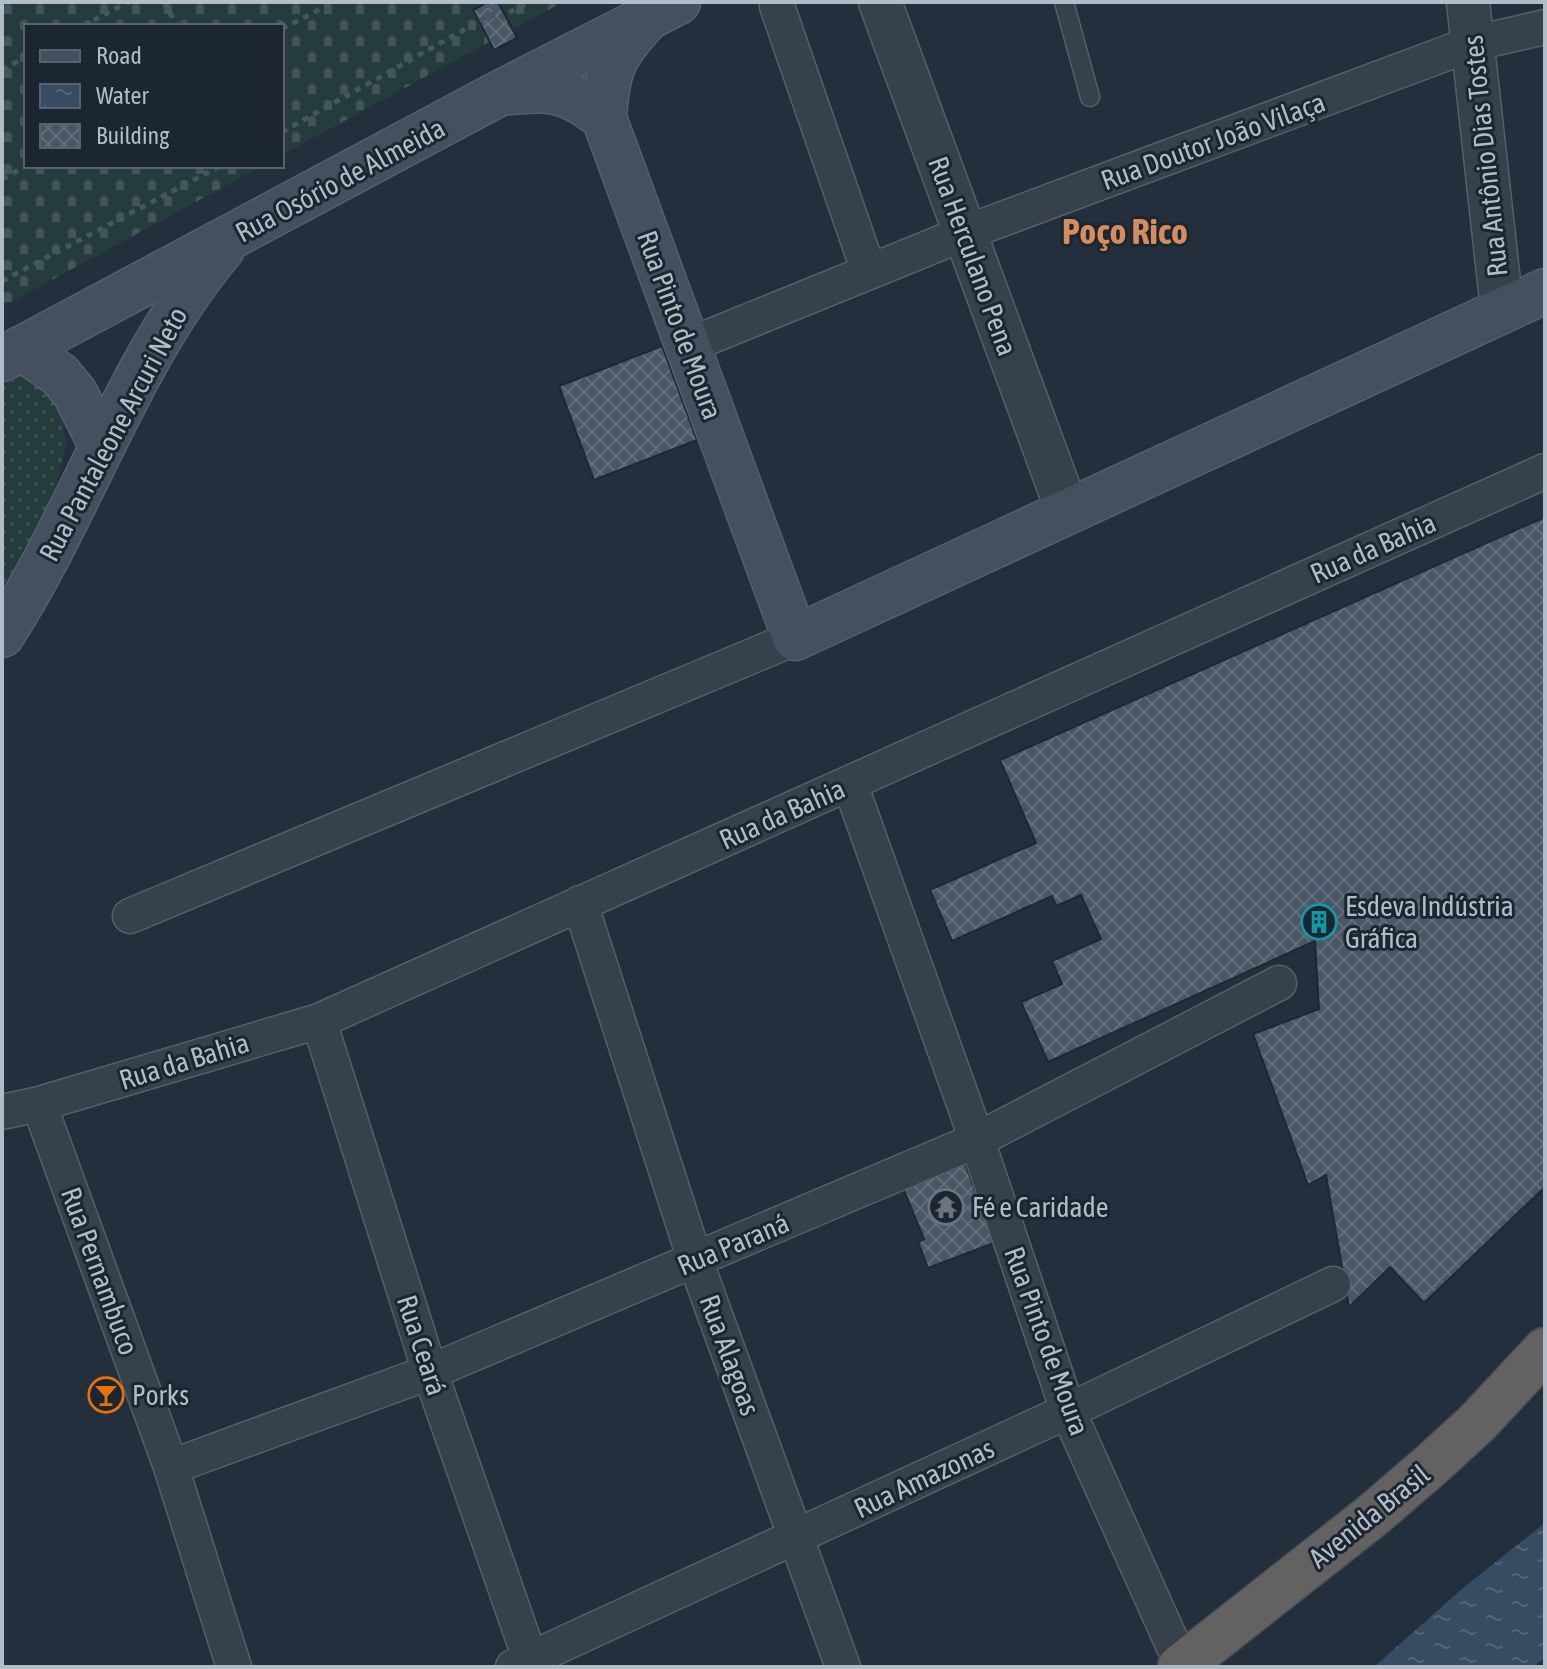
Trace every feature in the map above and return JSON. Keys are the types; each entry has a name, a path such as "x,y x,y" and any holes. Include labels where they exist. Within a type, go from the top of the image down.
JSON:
{"highway":[{"name":"Avenida Brasil","path":"1181,1666 1373,1515 1431,1465 1477,1423 1545,1350"}],"main road":[{"name":"Rua Osório de Almeida","path":"12,354 500,93 663,10"},
{"path":"604,118 606,84 612,64 627,41 663,10"},
{"path":"500,93 550,89 586,104 604,118"},
{"name":"Rua Pinto de Moura","path":"604,118 795,638"},
{"name":"Rua Pantaleone Arcuri Neto","path":"2,635 40,575 102,447 160,338 195,282 231,238"},
{"path":"795,638 1545,291"},
{"path":"12,354 60,375 75,393 102,447"}],"street":[{"name":"Rua Herculano Pena","path":"880,2 1067,510"},
{"name":"Rua Antônio Dias Tostes","path":"1468,2 1502,309"},
{"path":"777,6 869,272"},
{"name":"Rua Doutor João Vilaça","path":"687,346 965,233 1471,44 1545,27"},
{"name":"Rua da Bahia","path":"2,1112 39,1104 319,1021 1545,471"},
{"path":"130,916 795,638"},
{"name":"Rua Pinto de Moura","path":"850,784 977,1140 1068,1411 1181,1666"},
{"name":"Rua Alagoas","path":"580,903 695,1260 843,1667"},
{"name":"Rua Paraná","path":"171,1467 430,1372 977,1140 1279,983"},
{"name":"Rua Ceará","path":"319,1021 526,1664"},
{"name":"Rua Pernambuco","path":"39,1104 171,1467 234,1667"},
{"name":"Rua Amazonas","path":"526,1664 1333,1284"}],"lane":[{"path":"1064,2 1090,97"}],"path":[{"path":"87,24 128,2"},
{"path":"164,2 176,24"},
{"path":"284,28 334,2"},
{"path":"486,2 495,20 529,2"},
{"path":"284,131 492,14"},
{"path":"2,70 24,58"},
{"path":"2,179 24,167"},
{"path":"2,281 216,168"}],"green space":[{"path":"2,2 563,2 284,154 284,24 24,24 24,168 258,168 2,307"},
{"path":"22,375 59,398 66,445 56,487 2,596 2,385"}],"water":[{"path":"1545,1523 1545,1658 1532,1667 1374,1667 1463,1588"}],"building":[{"path":"488,2 498,2 517,38 494,50 473,10"},
{"path":"662,346 697,440 594,480 559,386"},
{"name":"Esdeva Indústria Gráfica","path":"1545,517 1545,1187 1424,1303 1390,1267 1349,1307 1326,1175 1308,1185 1253,1034 1319,1009 1315,941 1048,1062 1021,1002 1062,984 1052,961 1101,939 1081,895 1056,906 1052,896 952,941 930,890 1036,843 1000,760"},
{"name":"Fé e Caridade","path":"965,1163 994,1243 928,1268 918,1242 924,1239 898,1176"}],"place":[{"name":"Esdeva Indústria Gráfica","path":"1319,922"},
{"name":"Fé e Caridade","path":"946,1207"},
{"name":"Porks","path":"106,1395"}],"district":[{"name":"Poço Rico","path":"1125,231"}]}
